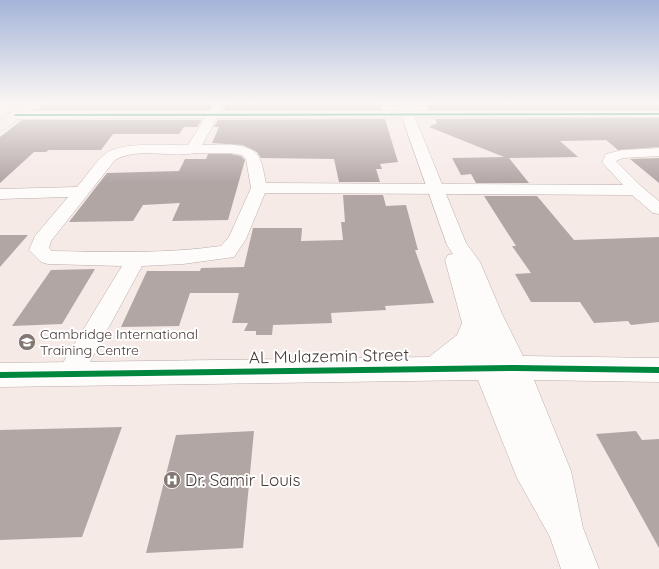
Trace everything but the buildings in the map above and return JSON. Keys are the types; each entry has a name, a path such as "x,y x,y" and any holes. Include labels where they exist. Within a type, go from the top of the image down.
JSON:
{"street":[{"path":"192,150 204,130"},
{"path":"413,130 457,245 470,262 491,316 501,368"},
{"path":"230,149 246,151 253,158 259,188 237,239 227,252 209,255 135,260 48,257 39,250 42,240 110,157 120,152 192,150 230,149"},
{"path":"659,152 622,154 611,157 609,162 636,190 659,210"},
{"path":"259,188 636,190"},
{"path":"0,194 81,192"},
{"path":"457,245 455,261 474,322 501,368 555,471 565,528 580,569"},
{"path":"70,374 135,260"},
{"path":"434,369 456,352 467,340 474,322"},
{"name":"AL Mulazemin Street","path":"0,375 501,368 659,370"}],"cycle path":[{"path":"0,375 515,368 659,370"}],"place":[{"name":"Cambridge International Training Centre","path":"27,342"},
{"name":"Dr. Samir Louis","path":"172,480"}]}
